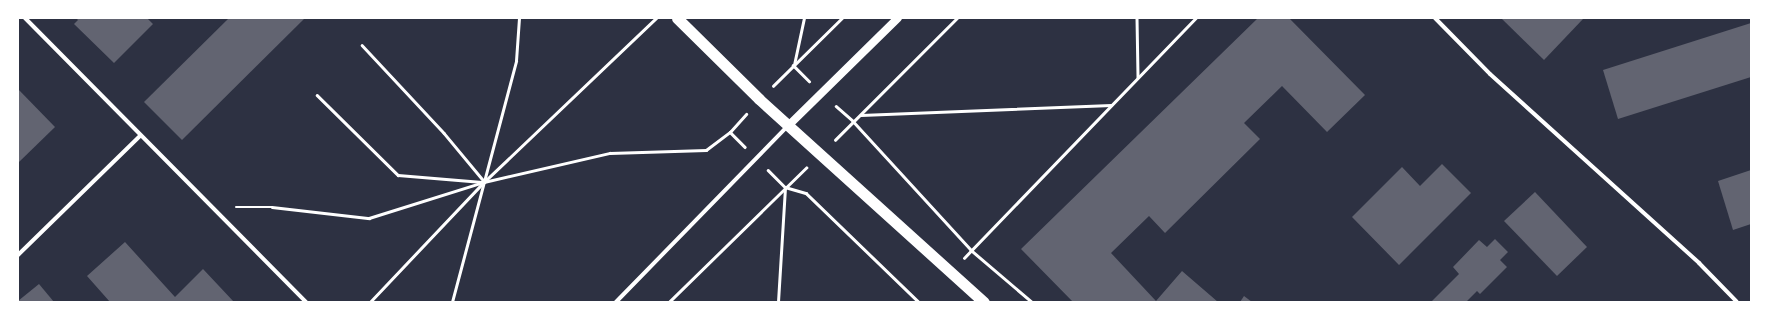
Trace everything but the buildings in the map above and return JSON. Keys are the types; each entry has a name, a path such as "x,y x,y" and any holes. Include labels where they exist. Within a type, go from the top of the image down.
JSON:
{"highway":[{"path":"676,18 788,126 984,302"}],"main road":[{"path":"788,126 898,18"}],"street":[{"path":"25,18 140,136 306,302"},
{"path":"1435,18 1490,74 1699,263 1737,302"},
{"path":"616,302 788,126"},
{"path":"18,255 140,136"}],"path":[{"path":"452,302 516,61 519,18"},
{"path":"370,302 484,182 656,18"},
{"path":"793,65 804,18"},
{"path":"793,65 842,18"},
{"path":"1137,18 1138,78"},
{"path":"950,273 1196,18"},
{"path":"362,46 444,133 484,182"},
{"path":"793,65 822,94 853,121 971,250 1032,302"},
{"path":"317,95 355,130 398,175 484,182"},
{"path":"860,116 1112,105"},
{"path":"210,206 272,207 369,218 484,182 610,153 706,150 730,132"},
{"path":"778,302 785,187 806,193 919,302"}]}
